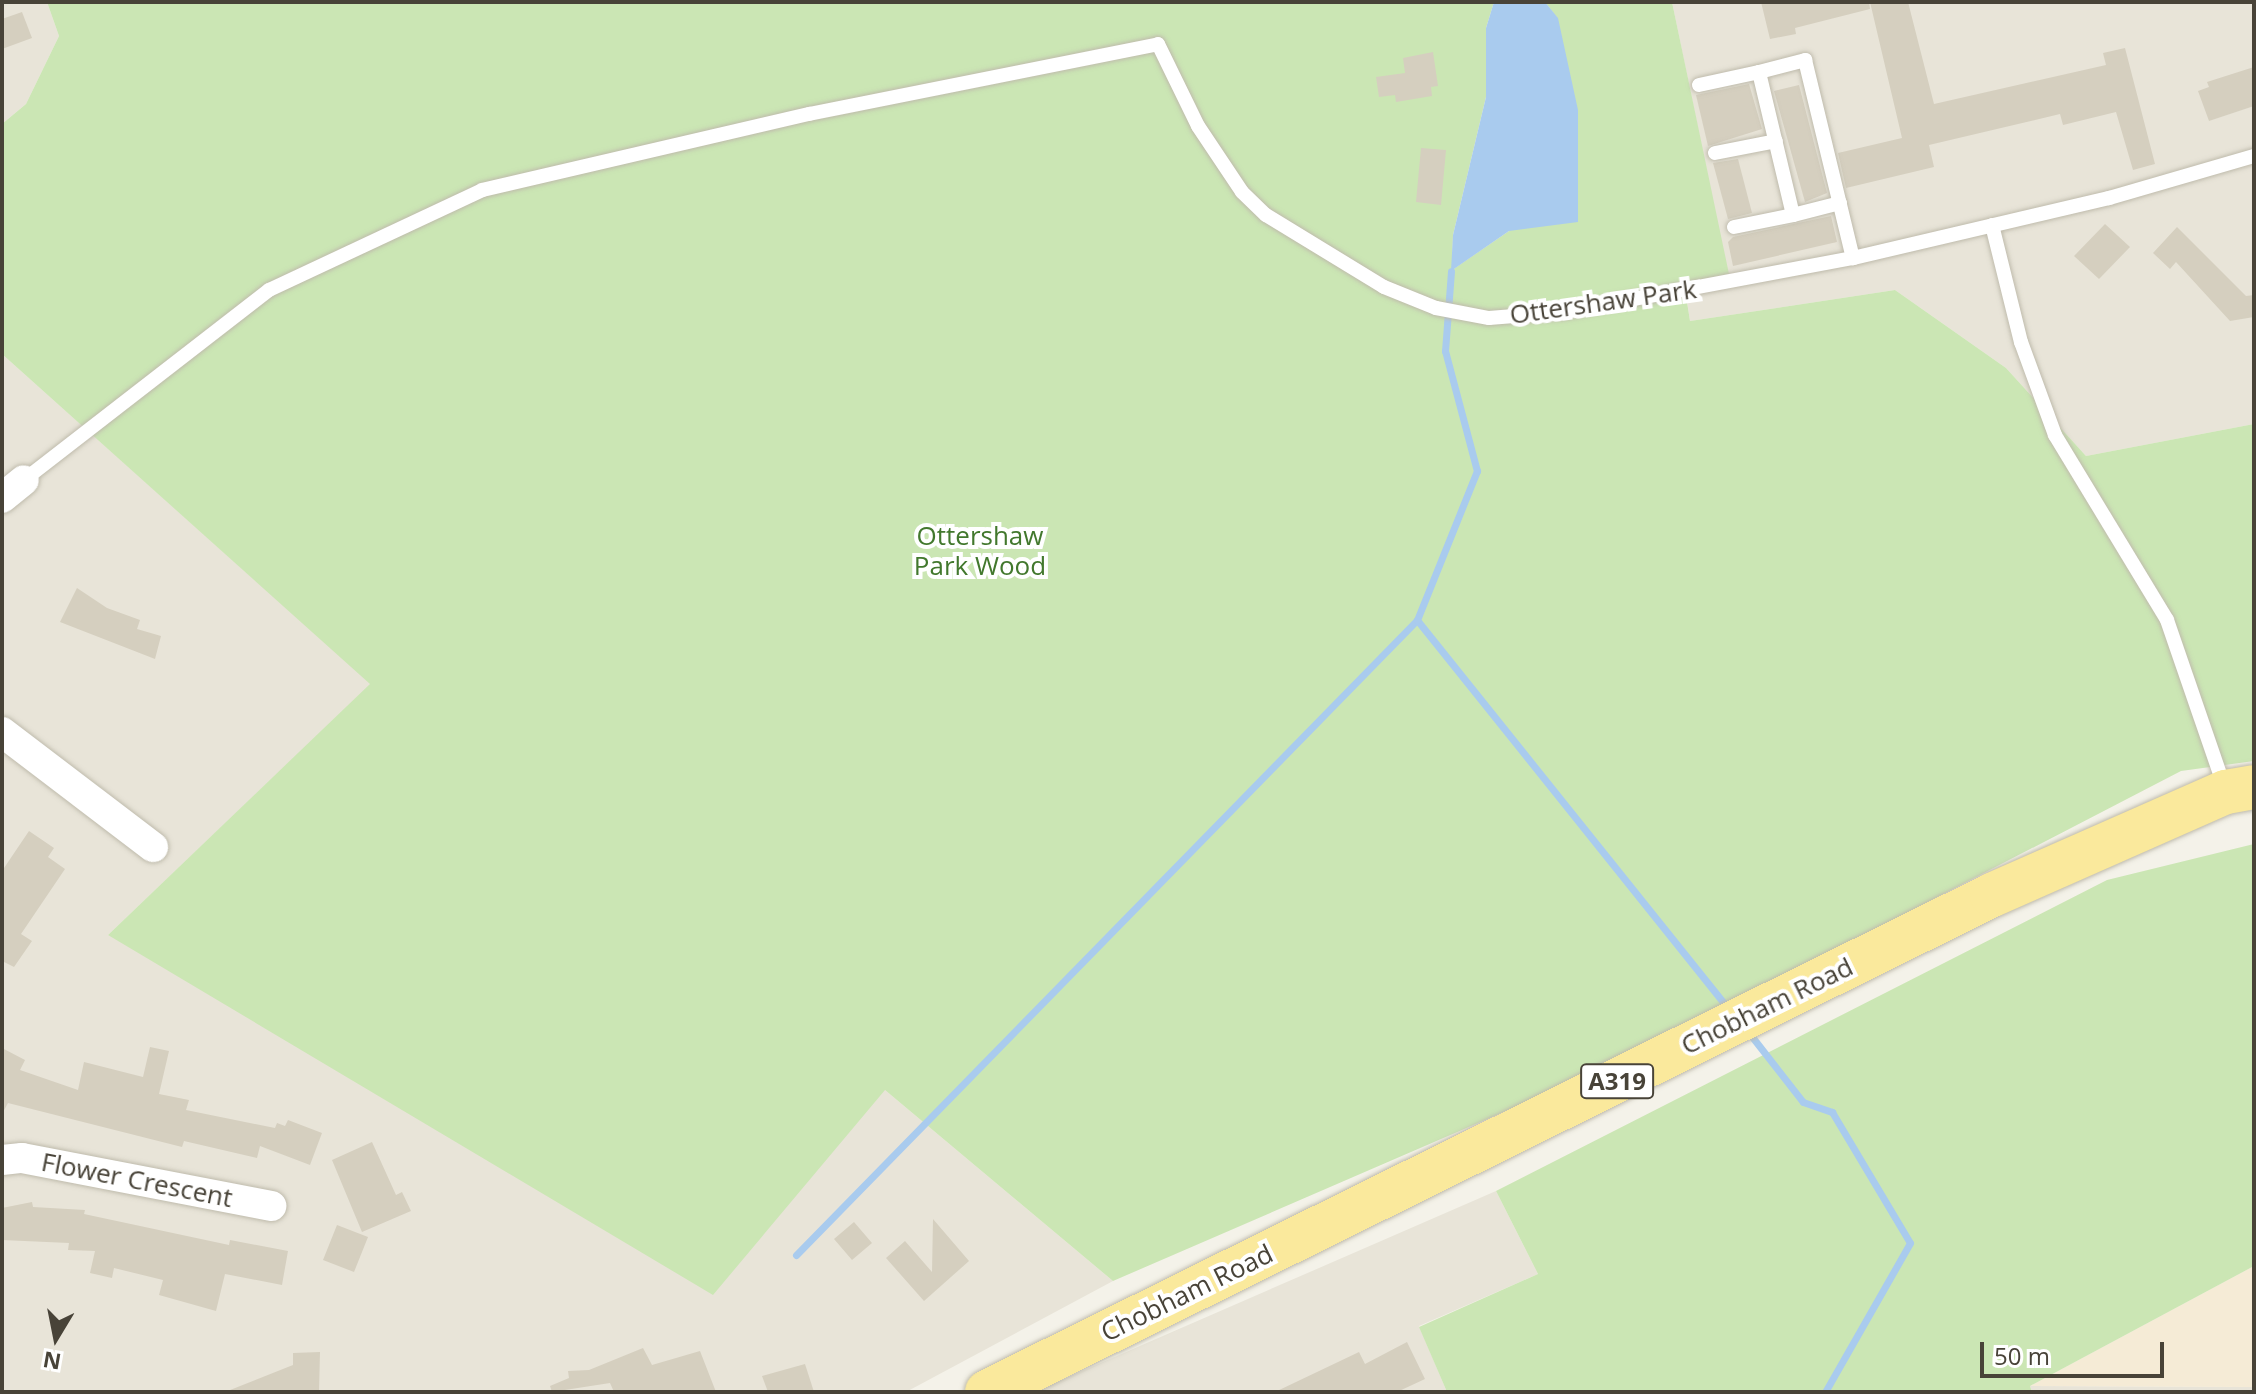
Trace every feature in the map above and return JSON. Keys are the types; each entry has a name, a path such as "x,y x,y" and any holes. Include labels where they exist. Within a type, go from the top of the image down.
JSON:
{"main road":[{"name":"Chobham Road","path":"987,1392 1992,895 2240,789"}],"street":[{"path":"2,732 153,847"},
{"name":"Flower Crescent","path":"2,1160 22,1158 281,1200"}],"lane":[{"name":"Ottershaw Park","path":"13,489 269,290 482,190 809,114 1158,44 1198,126 1242,192 1308,245 1436,308 1489,318 1564,312 1853,258 2254,156"},
{"path":"1699,85 1805,60 1853,258"},
{"path":"1759,72 1793,215"},
{"path":"1715,153 1776,141"},
{"path":"1734,227 1840,203"},
{"path":"1992,225 2021,342 2055,435 2167,620 2240,789"}],"shaded area":[{"path":"2,2 47,2 59,36 26,104 2,124"},
{"path":"1672,2 2254,2 2254,424 2086,456 2006,368 1895,290 1690,321 1684,282 1728,274"},
{"path":"2,354 371,684 108,935 885,1090 1113,1281 906,1392 2,1392"},
{"path":"1496,1191 1538,1274 1419,1326 1447,1392 1034,1392"},
{"path":"2254,1266 2254,1387 2030,1386"},
{"path":"2030,1386 2254,1387 2254,1392 2032,1392"}],"green space":[{"name":"Ottershaw Park Wood","path":"47,2 1494,2 1486,28 1486,97 1453,235 1452,270 1509,231 1558,19 1545,2 1672,2 1729,274 1684,283 1690,321 1895,290 2006,368 2086,456 2254,424 2254,761 2181,771 1617,1063 1113,1281 885,1090 713,1295 108,935 370,684 2,354 2,124 26,104 59,36"},
{"path":"2254,844 2254,1266 2030,1386 2032,1392 1447,1392 1419,1327 1538,1274 1496,1191 2107,880"}],"water":[{"path":"1494,2 1545,2 1558,18 1578,110 1578,222 1509,231 1451,271 1453,235 1486,97 1486,28"}],"building":[{"path":"1761,2 1869,2 1870,9 1795,28 1796,34 1770,39"},
{"path":"1870,2 1908,2 1934,104 2106,65 2103,53 2125,48 2155,164 2133,170 2116,112 2063,125 2060,114 1929,145 1934,167 1846,188 1838,153 1902,138"},
{"path":"22,12 32,38 2,49 2,19"},
{"path":"1433,52 1438,86 1431,87 1432,96 1396,102 1395,95 1379,97 1376,77 1405,73 1403,58"},
{"path":"2254,67 2254,106 2209,121 2198,91 2209,87 2207,82"},
{"path":"1749,84 1762,129 1708,146 1696,95"},
{"path":"1799,85 1827,193 1805,202 1774,91"},
{"path":"1421,148 1446,150 1441,205 1416,202"},
{"path":"1738,159 1752,213 1728,219 1713,163"},
{"path":"1831,216 1837,242 1733,266 1728,242 1733,237"},
{"path":"2105,224 2130,247 2099,279 2074,256"},
{"path":"2177,227 2246,296 2254,295 2254,317 2230,321 2176,262 2170,269 2153,253"},
{"path":"77,588 107,608 140,620 137,629 161,636 155,659 60,622"},
{"path":"29,831 54,848 48,857 65,869 21,934 32,941 14,967 2,961 2,871"},
{"path":"150,1047 169,1051 159,1094 189,1100 186,1110 275,1128 277,1123 285,1126 288,1120 322,1133 310,1165 260,1146 257,1158 184,1141 182,1147 8,1103 2,1114 2,1048 25,1060 20,1070 78,1090 84,1062 143,1077"},
{"path":"372,1142 396,1195 402,1192 411,1211 362,1232 332,1160"},
{"path":"32,1202 33,1207 85,1210 84,1214 229,1245 230,1240 288,1251 282,1285 225,1274 216,1311 159,1295 163,1280 114,1268 112,1278 90,1273 95,1251 68,1250 69,1243 2,1240 2,1208"},
{"path":"933,1219 969,1261 924,1301 886,1258 905,1241 932,1272"},
{"path":"854,1222 872,1243 852,1260 834,1239"},
{"path":"337,1225 368,1237 354,1272 323,1260"},
{"path":"1407,1342 1425,1379 1397,1392 1275,1392 1359,1352 1365,1364"},
{"path":"643,1348 652,1365 700,1351 716,1392 614,1392 610,1383 552,1392 550,1386 569,1378 568,1371 589,1370"},
{"path":"320,1352 319,1392 225,1392 293,1365 293,1353"},
{"path":"805,1364 814,1392 768,1392 762,1376"}],"waterway":[{"path":"796,1255 1417,620 1477,471 1445,351 1451,271"},
{"path":"1417,620 1724,1003"},
{"path":"1753,1038 1803,1102 1832,1112 1910,1243 1825,1392"}]}
